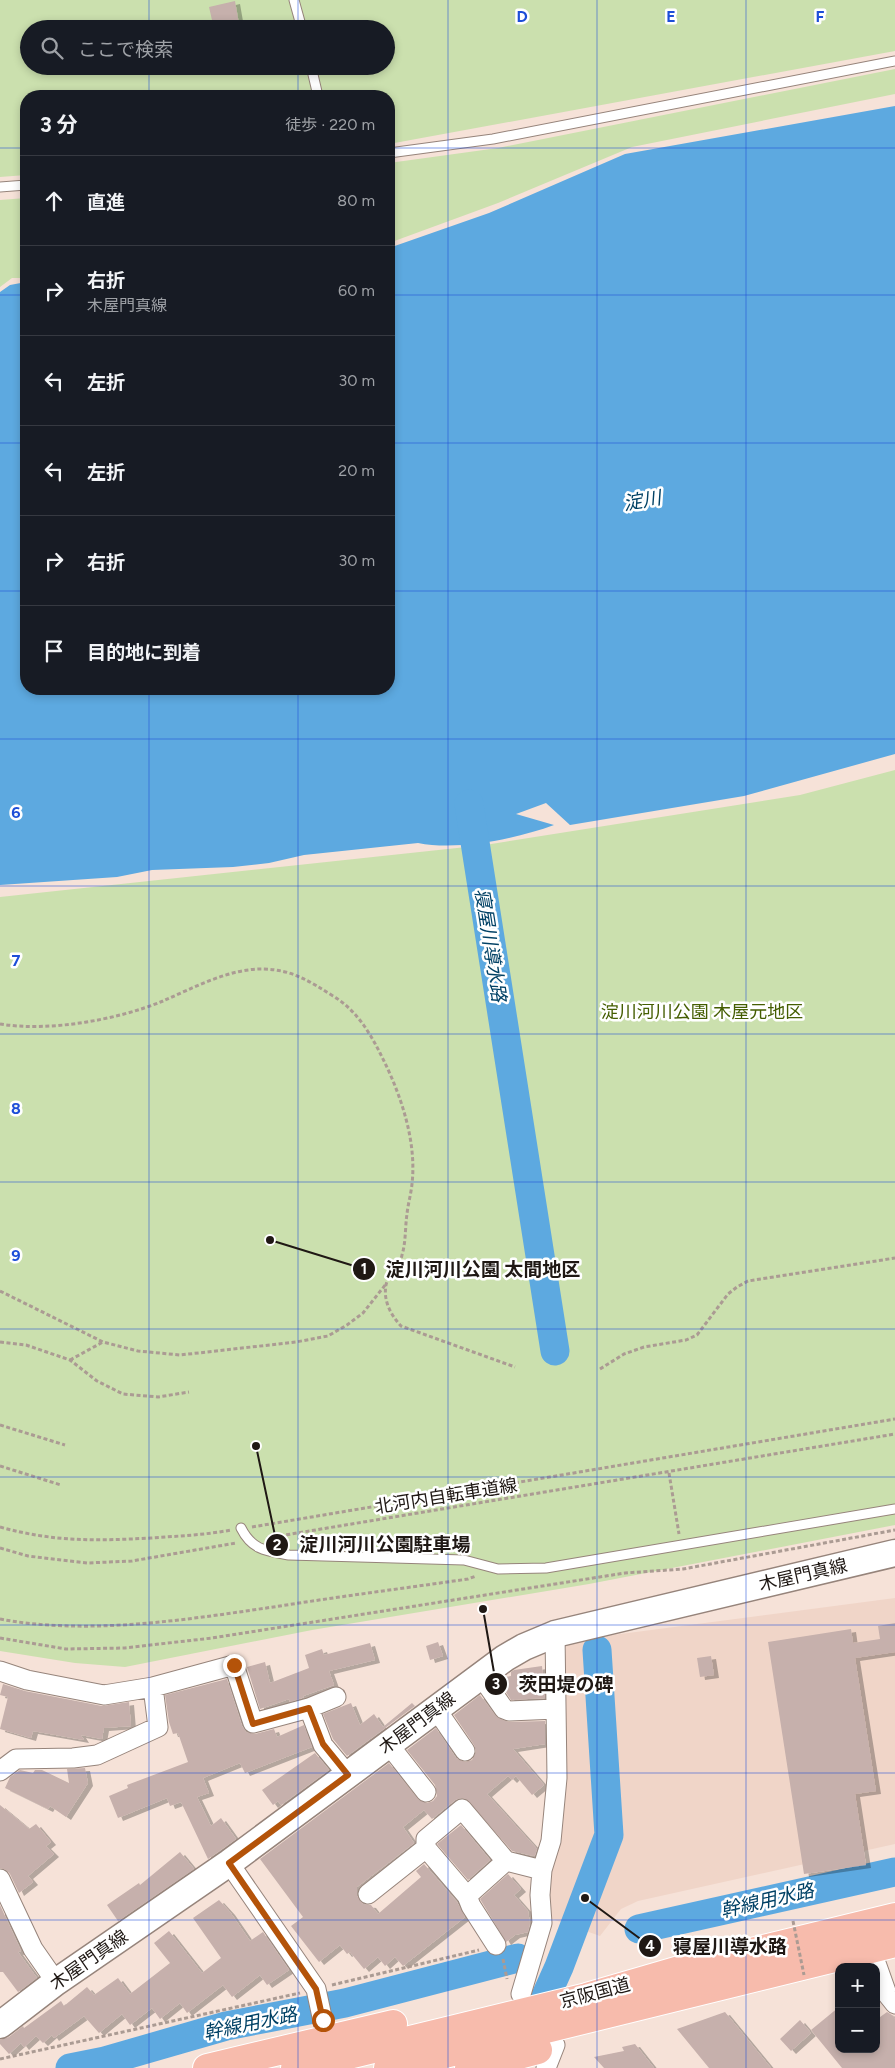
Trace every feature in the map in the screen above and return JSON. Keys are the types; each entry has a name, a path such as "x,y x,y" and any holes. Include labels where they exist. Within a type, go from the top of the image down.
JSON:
{"highway":[{"name":"京阪国道","path":"295,2068 509,2001 591,1988 690,1967 895,1917"},
{"name":"京阪国道","path":"388,2068 481,2062 561,2044 769,1975 883,1946"},
{"path":"207,2068 325,2030 509,2001"}],"main road":[{"name":"木屋門真線","path":"0,2025 56,1982 229,1863 481,1676 524,1647 555,1634 895,1553"}],"street":[{"path":"509,2001 542,1923 540,1895 542,1870 551,1841 557,1778 555,1634"},
{"path":"0,1671 27,1680 104,1696 152,1687 234,1665 253,1724 309,1708 336,1697"},
{"path":"481,1676 504,1709 509,1711 556,1710"},
{"path":"1,1768 16,1759 73,1758 97,1755 158,1727 152,1687"},
{"path":"309,1708 323,1744 348,1775"},
{"path":"436,1709 464,1751"},
{"path":"389,1744 426,1792"},
{"path":"498,1945 471,1906 467,1896 426,1848 426,1839 462,1809 506,1862 542,1870"},
{"path":"368,1894 426,1848"},
{"path":"467,1896 506,1862"},
{"path":"229,1863 316,1989 325,2030"},
{"path":"0,1879 33,1949 56,1982"},
{"path":"883,1946 887,1994 895,2004"}],"lane":[{"path":"294,0 300,20"},
{"path":"395,152 493,140 895,61"},
{"path":"313,75 317,90"},
{"path":"0,187 20,185"},
{"path":"241,1528 247,1540 262,1550 288,1555 464,1560 498,1568 546,1568 895,1509"}],"path":[{"path":"0,1024 48,1026 114,1018 216,979 263,969 299,975 344,1002 370,1032 389,1071 406,1122 412,1182 402,1257 386,1284 363,1313 347,1326 328,1336 296,1342 180,1355 138,1351 103,1342 0,1291"},
{"path":"600,1369 644,1347 686,1340 697,1336 728,1294 748,1282 895,1258"},
{"path":"386,1284 386,1298 389,1309 401,1326 515,1367"},
{"path":"0,1342 26,1345 70,1360 97,1381 123,1394 158,1397 189,1392"},
{"path":"70,1360 103,1342"},
{"name":"北河内自転車道線","path":"0,1527 20,1533 69,1540 203,1535 895,1419"},
{"path":"0,1425 65,1444"},
{"name":"北河内自転車道線","path":"0,1548 28,1556 87,1563 132,1561 226,1546 247,1540 299,1534 895,1434"},
{"path":"0,1466 61,1485"},
{"path":"669,1473 681,1545"},
{"path":"0,1638 66,1649 125,1648 212,1638 625,1573 683,1569 895,1530"},
{"path":"0,1619 65,1626 130,1624 194,1619 468,1579 498,1568"},
{"path":"793,1922 804,1975"},
{"path":"0,2059 316,1989 498,1945 509,2001"}],"shaded area":[{"path":"895,1598 895,1844 638,1901 621,1909 600,1936 549,1918 547,1874 562,1679 567,1641"}],"green space":[{"path":"0,0 895,0 895,51 395,143 395,90 20,90 20,175 0,177"},
{"path":"895,69 895,94 632,147 498,203 395,241 395,162 498,148"},
{"path":"20,198 20,278 12,278 0,287 0,200"},
{"name":"淀川河川公園 木屋元地区","path":"895,770 895,1525 589,1584 312,1630 125,1667 75,1663 0,1651 0,897 485,845 800,795"}],"water":[{"name":"淀川","path":"895,106 895,754 744,796 570,825 546,803 516,814 554,825 505,839 469,845 451,846 418,843 304,855 269,863 233,867 152,870 117,877 0,885 0,292 10,285 20,283 20,695 395,695 395,246 489,213 625,154"}],"building":[{"path":"235,1 238,20 212,20 209,7"},
{"path":"895,1623 895,1652 855,1658 876,1791 855,1794 866,1865 804,1874 768,1642 851,1629 853,1643 880,1639 878,1626"},
{"path":"438,1642 443,1656 430,1660 426,1646"},
{"path":"370,1643 375,1660 329,1671 334,1685 290,1702 289,1699 260,1709 247,1667 265,1662 270,1683 309,1668 305,1655 322,1649 324,1655"},
{"path":"711,1656 714,1675 700,1677 697,1658"},
{"path":"542,1666 545,1698 511,1700 499,1681 511,1676 511,1672 514,1670"},
{"path":"227,1679 242,1726 246,1732 255,1734 274,1729 277,1737 304,1725 312,1747 245,1773 240,1763 203,1778 209,1793 197,1797 211,1826 221,1818 236,1839 208,1859 181,1802 170,1806 167,1798 118,1818 109,1796 128,1788 127,1785 188,1762 178,1733 173,1734 169,1722 165,1695"},
{"path":"3,1684 25,1691 102,1706 129,1702 131,1726 104,1728 102,1739 81,1735 84,1740 33,1731 31,1738 0,1729 8,1697 0,1695"},
{"path":"480,1695 500,1719 509,1722 545,1721 545,1744 513,1749 544,1785 532,1795 516,1776 512,1780 508,1776 487,1794 537,1849 535,1855 512,1851 466,1799 455,1800 432,1819 424,1810 403,1827 414,1843 357,1887 357,1896 363,1904 371,1905 378,1914 421,1877 416,1871 424,1864 457,1902 465,1917 403,1966 395,1957 385,1966 378,1957 364,1969 350,1952 347,1954 340,1945 319,1962 291,1926 303,1917 260,1859 389,1763 418,1799 427,1803 433,1801 437,1796 435,1785 407,1750 436,1728 456,1758 465,1762 472,1760 476,1751 474,1745 454,1715"},
{"path":"351,1703 360,1725 374,1714 383,1727 412,1703 415,1706 347,1756 333,1739 323,1714"},
{"path":"315,1753 329,1770 281,1805 278,1801 273,1805 262,1790"},
{"path":"85,1768 88,1783 66,1817 50,1806 48,1809 5,1788 10,1777 20,1770 33,1773 35,1770 42,1770 69,1783 67,1769"},
{"path":"0,1805 29,1829 36,1824 51,1842 46,1846 54,1854 28,1876 33,1882 19,1893 10,1874 0,1868"},
{"path":"461,1825 490,1860 468,1880 437,1844"},
{"path":"180,1852 194,1869 118,1921 107,1905 139,1883 140,1885"},
{"path":"508,1874 521,1889 514,1895 528,1911 530,1923 528,1932 515,1935 506,1942 480,1899"},
{"path":"219,1900 230,1912 250,1941 263,1932 289,1970 267,1985 260,1975 232,1997 223,1985 187,2013 180,2003 160,2019 152,2008 130,2025 122,2014 99,2033 84,2016 54,2038 52,2035 43,2043 36,2036 24,2047 21,2043 9,2054 0,2044 0,2040 9,2037 23,2026 24,2028 61,2001 64,2006 87,1987 94,1995 118,1978 130,1994 170,1963 154,1943 169,1931 202,1973 221,1958 193,1918"},
{"path":"0,1905 21,1951 18,1952 37,1978 18,1992 3,1972 0,1972"},
{"path":"835,2010 835,2053 880,2053 880,2017 887,2012 895,2019 895,2068 842,2068 811,2030"},
{"path":"725,2012 771,2068 709,2068 677,2029"},
{"path":"800,2020 811,2033 791,2051 780,2039"},
{"path":"635,2044 654,2068 604,2068 594,2057 624,2051 622,2047"}],"waterway":[{"name":"寝屋川導水路","path":"469,804 555,1351"},
{"name":"寝屋川導水路","path":"532,2027 559,1967 609,1835 597,1650"},
{"name":"幹線用水路","path":"639,1929 895,1872"},
{"name":"幹線用水路","path":"70,2068 105,2061 226,2026 345,2003 518,1958"}],"place":[{"name":"淀川河川公園 太間地区","path":"270,1240"},
{"name":"淀川河川公園駐車場","path":"256,1446"},
{"name":"茨田堤の碑","path":"483,1609"},
{"name":"寝屋川導水路","path":"585,1898"}],"route":[{"path":"234,1665 253,1724 309,1708 323,1744 348,1775 229,1863 316,1989 323,2020"}]}
